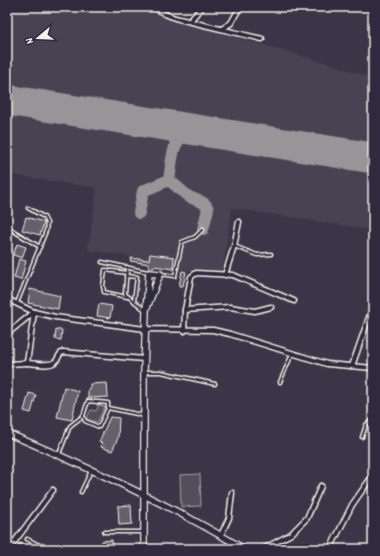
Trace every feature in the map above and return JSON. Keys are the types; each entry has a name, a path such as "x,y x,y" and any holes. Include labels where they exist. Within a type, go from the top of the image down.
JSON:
{"street":[{"path":"153,7 165,14 222,30 262,39"},
{"path":"190,21 202,7"},
{"path":"222,30 228,27 240,7"},
{"path":"225,275 234,246 239,222"},
{"path":"144,549 146,495 144,358 146,311 149,273 160,274 146,311"},
{"path":"184,330 185,310 193,274 233,275 294,301"},
{"path":"7,299 34,312 79,321 145,330 213,330 327,364 373,368"},
{"path":"352,366 373,306"},
{"path":"185,310 230,307 255,310 271,307"},
{"path":"7,334 34,312"},
{"path":"28,363 34,312"},
{"path":"7,364 54,363 63,352 144,358"},
{"path":"8,434 59,454 146,495 244,549"},
{"path":"330,549 352,505 371,482 373,475"},
{"path":"262,549 291,534 307,518 321,486"},
{"path":"9,549 53,490"},
{"path":"221,535 229,518 232,493"}],"lane":[{"path":"16,304 40,247 46,231 47,223 44,217 39,213 28,208"},
{"path":"7,226 40,247"},
{"path":"160,274 175,276 182,242 195,237 203,228"},
{"path":"234,246 256,255 271,254"},
{"path":"102,262 149,273"},
{"path":"127,267 125,290 127,297"},
{"path":"134,301 137,277 105,270 103,290 108,294 127,297 146,311"},
{"path":"280,382 292,354"},
{"path":"144,372 160,372 215,384"},
{"path":"59,454 71,424 83,416 88,401 108,403 108,408 99,427 85,421 83,416"},
{"path":"108,408 144,415"},
{"path":"362,437 366,425 373,419"},
{"path":"81,492 91,469"},
{"path":"104,532 145,532"},
{"path":"27,539 47,549"}],"shaded area":[{"path":"7,7 128,7 334,65 373,79 373,230 232,208 222,273 217,275 154,266 154,268 148,268 149,259 88,250 97,188 7,174"},
{"path":"97,404 105,407 97,422 86,419 91,410 96,411 98,408"},
{"path":"200,474 201,506 181,507 180,475"}],"building":[{"path":"26,217 44,222 40,235 22,230"},
{"path":"17,244 26,247 22,258 13,255"},
{"path":"150,254 174,257 173,269 154,266 154,268 148,268 149,264 130,261 131,258 149,260"},
{"path":"19,259 26,261 21,280 14,278"},
{"path":"182,271 186,272 183,286 179,286"},
{"path":"30,289 60,296 58,309 28,303"},
{"path":"99,304 112,306 110,318 97,316"},
{"path":"56,330 62,330 61,340 55,339"},
{"path":"107,383 108,397 88,398 88,389 90,388 90,384"},
{"path":"64,387 78,391 72,420 57,417"},
{"path":"29,393 36,395 31,413 24,411"},
{"path":"110,417 119,418 118,438 112,451 101,447 102,443 99,442"},
{"path":"131,505 132,524 119,525 118,506"},
{"path":"112,540 113,549 102,549 102,541"},
{"path":"20,543 35,549 15,549"}],"taxiway":[{"path":"157,124 168,130 176,142"},
{"path":"169,180 172,157 176,144 180,138 193,129"},
{"path":"169,180 189,197 206,205 208,209 203,229"},
{"path":"139,213 143,191 169,180"}],"runway":[{"path":"7,100 373,158"}]}
